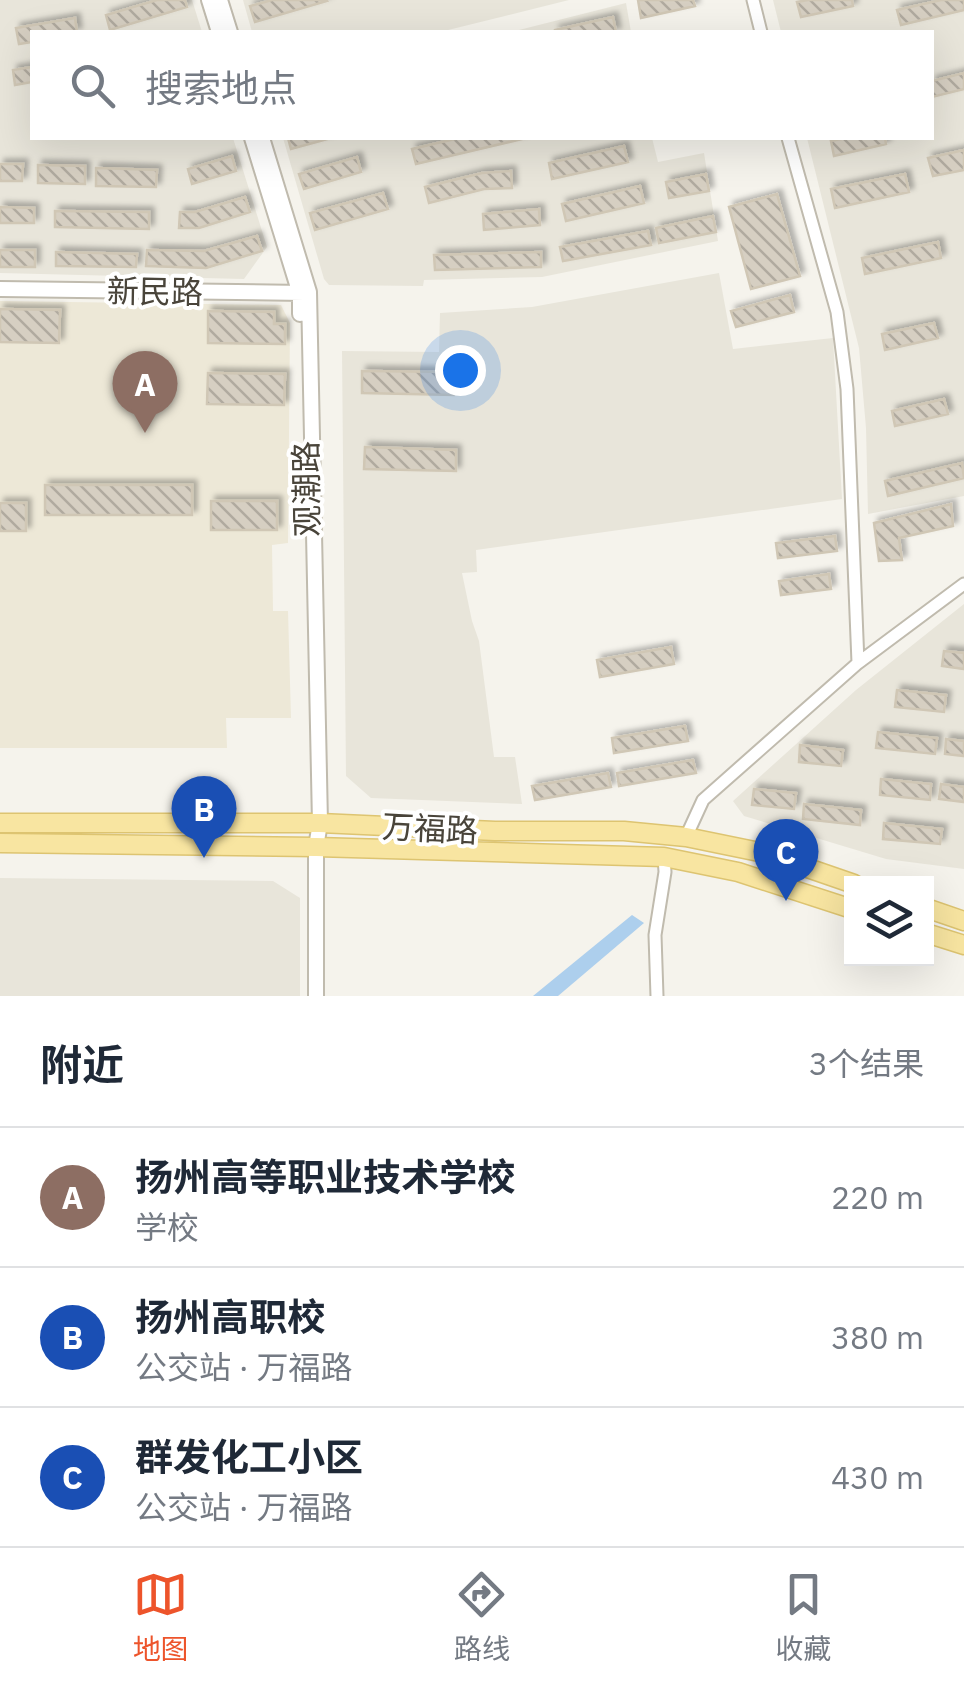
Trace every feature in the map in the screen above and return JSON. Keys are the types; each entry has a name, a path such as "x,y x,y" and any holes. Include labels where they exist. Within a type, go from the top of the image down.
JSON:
{"main road":[{"name":"万福路","path":"0,822 316,823 495,831 624,831 686,836 764,853 844,881"},
{"name":"万福路","path":"0,842 664,857 738,872 844,906"},
{"path":"934,911 964,921"},
{"path":"934,936 964,945"}],"street":[{"path":"209,0 218,30"},
{"path":"220,0 229,30"},
{"path":"752,0 760,30"},
{"name":"观潮路","path":"253,140 305,293"},
{"name":"观潮路","path":"263,140 305,293 316,996"},
{"path":"789,140 837,312 846,390 858,664"},
{"name":"新民路","path":"0,288 305,293"},
{"path":"686,836 704,800 858,664 964,584"},
{"path":"657,996 656,935 664,857"}],"shaded area":[{"path":"0,0 192,0 201,30 30,30 30,140 234,140 267,247 244,279 0,273"},
{"path":"243,0 569,0 448,30 251,30"},
{"path":"773,0 964,0 964,496 868,514 859,348 807,140 934,140 934,30 780,30"},
{"path":"626,3 631,30 519,30"},
{"path":"284,140 652,140 658,162 704,153 718,241 542,277 424,280 423,286 329,285"},
{"path":"719,273 733,349 833,338 842,499 476,550 477,572 462,573 479,641 494,757 515,757 522,804 371,798 346,776 342,351 439,352 440,313 532,307"},
{"path":"0,301 281,305 290,323 288,543 272,545 273,611 288,611 291,718 226,718 227,748 0,748"},
{"path":"964,604 964,869 886,859 744,816 733,801 856,690"},
{"path":"0,878 273,881 300,898 300,996 0,996"}],"water":[{"path":"632,915 644,923 558,996 533,996"}],"building":[{"path":"157,0 185,0 187,7 110,30 106,15"},
{"path":"272,0 327,1 255,22 250,6"},
{"path":"638,0 693,0 695,6 641,18"},
{"path":"852,0 853,6 801,17 797,2"},
{"path":"941,0 964,0 964,10 901,25 897,10"},
{"path":"613,17 616,30 555,30"},
{"path":"75,18 77,30 30,30 30,42 19,44 16,28"},
{"path":"30,67 30,82 15,85 13,70"},
{"path":"964,73 964,89 934,96 934,80"},
{"path":"289,140 324,140 291,149"},
{"path":"450,140 518,140 416,164 412,149"},
{"path":"885,140 886,144 834,156 831,141"},
{"path":"624,146 628,162 552,179 549,163"},
{"path":"964,150 964,170 933,176 928,158"},
{"path":"232,156 236,171 192,184 188,169"},
{"path":"357,157 361,172 304,189 299,174"},
{"path":"0,164 23,164 22,181 0,181"},
{"path":"38,165 85,166 85,184 38,183"},
{"path":"96,168 157,170 156,187 96,186"},
{"path":"511,171 512,188 484,189 429,203 425,187 482,173"},
{"path":"706,174 709,191 669,198 666,182"},
{"path":"905,174 909,192 835,208 831,189"},
{"path":"640,186 644,203 566,221 562,204"},
{"path":"383,193 388,209 315,230 310,213"},
{"path":"777,194 800,276 751,289 729,207"},
{"path":"245,197 250,212 199,228 179,228 180,212 195,212"},
{"path":"0,207 34,208 34,223 0,223"},
{"path":"539,209 540,225 484,230 483,214"},
{"path":"55,211 149,212 149,229 55,227"},
{"path":"713,216 716,232 659,243 656,228"},
{"path":"648,231 651,245 563,261 560,247"},
{"path":"257,236 262,251 206,268 146,266 147,250 204,251"},
{"path":"938,242 941,258 865,274 862,258"},
{"path":"0,250 35,250 35,267 0,267"},
{"path":"56,252 137,254 136,267 56,266"},
{"path":"541,252 541,267 435,270 434,255"},
{"path":"790,295 794,312 736,327 731,311"},
{"path":"0,309 60,310 59,343 0,342"},
{"path":"208,311 274,312 274,324 285,324 285,344 208,343"},
{"path":"934,323 938,338 885,350 882,334"},
{"path":"362,371 454,372 454,395 362,393"},
{"path":"208,373 285,374 284,405 207,404"},
{"path":"944,399 948,414 895,426 892,411"},
{"path":"365,447 456,450 456,471 364,469"},
{"path":"962,463 964,478 888,496 885,481"},
{"path":"45,485 192,485 192,515 45,515"},
{"path":"211,501 277,501 277,530 211,530"},
{"path":"0,503 26,503 26,531 0,531"},
{"path":"951,504 953,526 899,538 902,560 879,561 874,523"},
{"path":"835,536 837,551 778,558 776,543"},
{"path":"829,574 831,589 781,595 779,581"},
{"path":"671,647 674,664 600,677 597,660"},
{"path":"944,651 964,653 964,669 942,666"},
{"path":"897,690 946,695 944,712 895,707"},
{"path":"685,726 688,741 614,753 612,738"},
{"path":"878,732 937,738 935,754 876,748"},
{"path":"946,739 964,741 964,756 945,754"},
{"path":"800,745 843,750 841,766 799,762"},
{"path":"693,760 696,773 619,786 617,773"},
{"path":"608,773 611,787 535,800 532,786"},
{"path":"881,779 931,784 930,800 880,795"},
{"path":"941,784 964,787 964,802 939,799"},
{"path":"754,789 796,793 794,809 752,805"},
{"path":"804,804 861,810 860,825 803,819"},
{"path":"884,823 942,829 940,844 883,839"}],"place":[{"name":"扬州高等职业技术学校","path":"145,433"},
{"name":"扬州高职校","path":"204,858"},
{"name":"群发化工小区","path":"786,901"}]}
